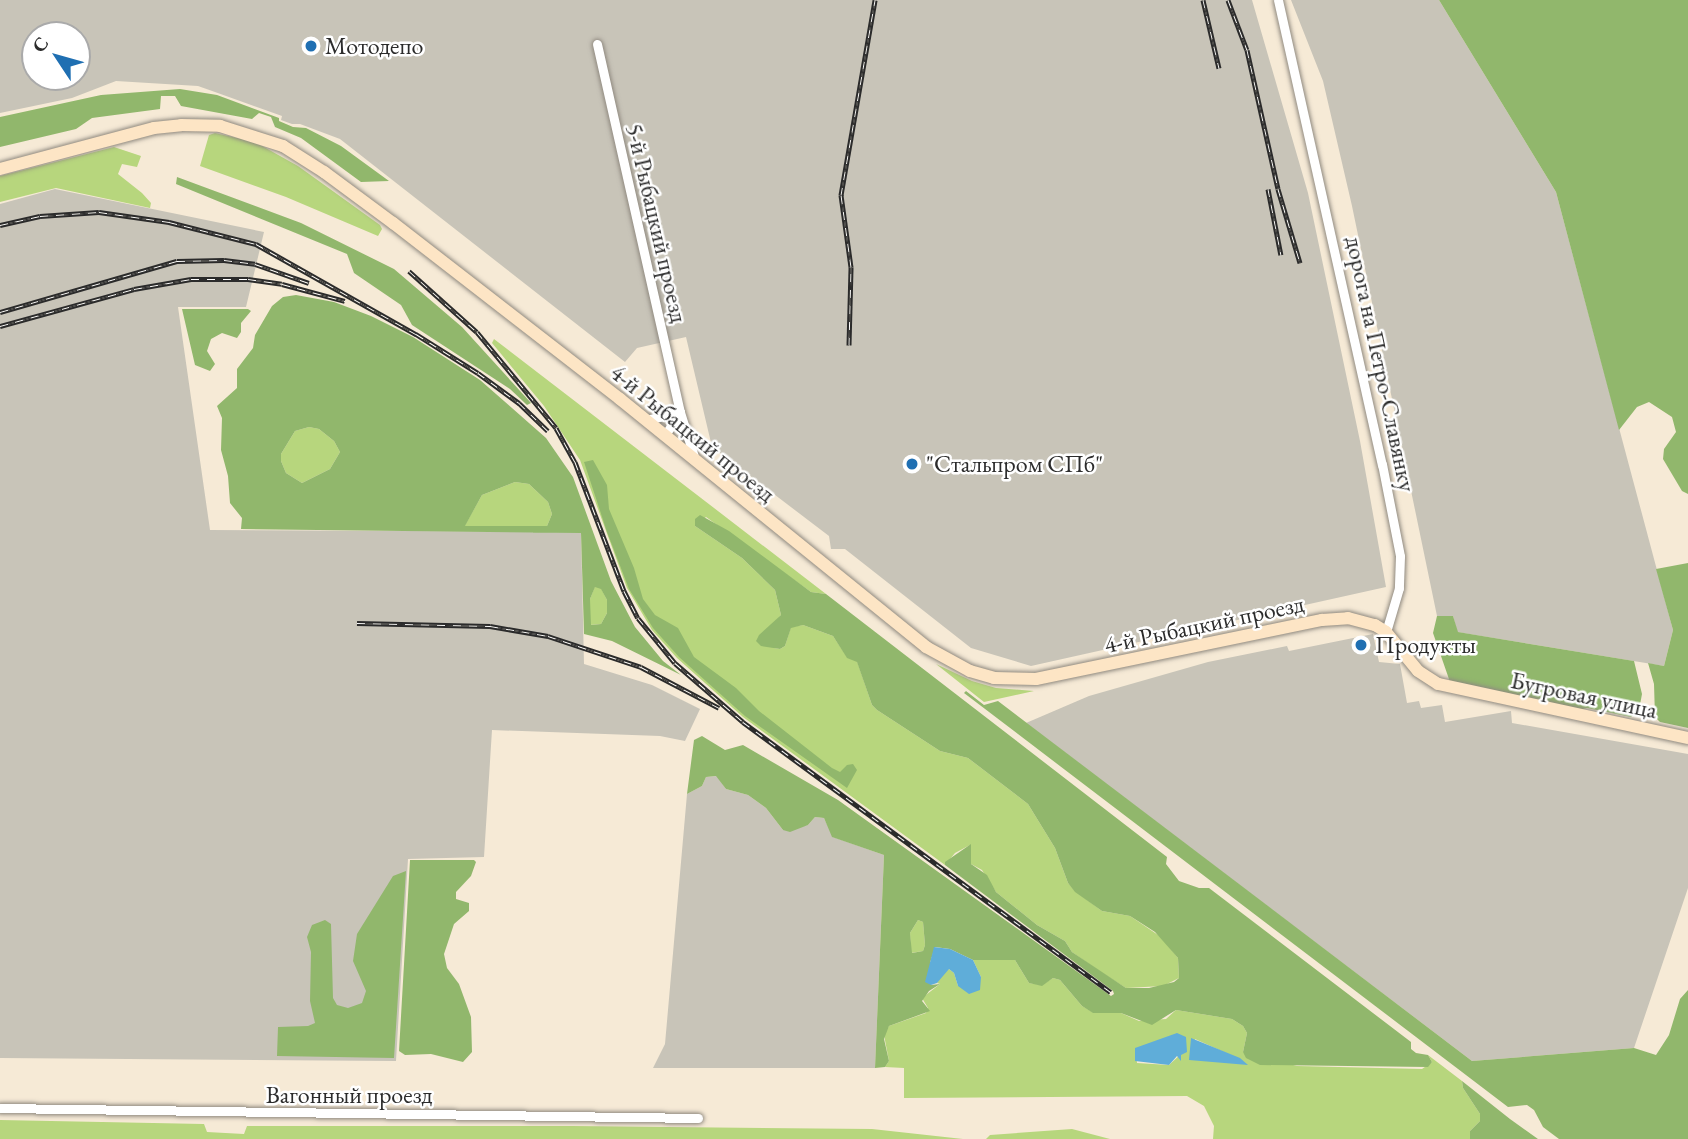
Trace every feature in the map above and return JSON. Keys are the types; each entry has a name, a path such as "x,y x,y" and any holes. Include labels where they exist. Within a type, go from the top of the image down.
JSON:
{"street":[{"name":"дорога на Петро-Славянку","path":"1278,0 1382,464 1400,556 1399,588 1386,632"},
{"name":"5-й Рыбацкий проезд","path":"597,44 680,412 695,461"},
{"name":"4-й Рыбацкий проезд","path":"0,169 167,126 220,126 267,138 324,172 646,420 926,647 981,675 1026,680 1052,677 1322,620 1363,620 1386,632"},
{"path":"646,420 680,412"},
{"path":"665,435 680,412"},
{"name":"Бугровая улица","path":"1386,632 1427,678 1471,692 1688,738"},
{"name":"Вагонный проезд","path":"0,1108 698,1118"}],"shaded area":[{"path":"0,0 1252,0 1308,193 1360,441 1386,587 1031,666 971,648 845,549 831,549 829,536 712,447 686,337 637,348 625,362 340,139 281,120 282,116 198,86 116,81 91,91 91,21 21,21 21,91 90,91 72,98 0,113"},
{"path":"1291,0 1439,0 1556,192 1673,630 1664,666 1457,632 1453,616 1437,616 1352,206 1323,81"},
{"path":"55,189 264,232 246,307 178,307 210,530 581,532 584,664 652,685 700,709 685,741 660,736 492,730 484,857 408,859 396,1061 0,1058 0,204"},
{"path":"1373,634 1379,662 1400,664 1407,703 1419,701 1421,708 1442,705 1445,722 1511,711 1512,723 1688,754 1688,888 1634,1048 1472,1061 1026,723 1089,696 1208,662 1287,646 1289,651"},
{"path":"717,776 726,789 748,795 766,808 783,830 808,825 815,817 824,818 833,837 884,855 875,1068 653,1068 665,1044 687,794 702,786 706,777"}],"green space":[{"path":"1439,0 1688,0 1688,494 1682,491 1663,459 1664,449 1676,432 1672,417 1649,402 1637,407 1619,430 1556,192"},
{"path":"180,89 217,95 279,118 279,121 293,127 306,128 341,146 389,181 361,182 301,138 275,127 271,117 259,113 252,119 181,106 175,96 161,96 160,109 92,118 76,129 0,147 0,117 101,95"},
{"path":"215,133 255,142 298,166 380,225 382,229 378,236 286,197 200,166 209,135"},
{"path":"114,147 141,156 137,167 122,164 118,174 142,193 151,203 150,208 56,188 0,202 0,176"},
{"path":"177,177 301,223 394,269 462,327 531,403 527,405 510,389 412,325 401,305 354,273 347,254 176,184"},
{"path":"296,295 334,302 371,316 413,337 480,380 546,438 573,477 611,581 635,627 663,661 681,675 612,641 584,634 581,533 241,529 242,518 230,503 228,476 221,450 222,418 217,406 237,388 237,369 253,348 255,335 272,306 283,297","holes":["309,427 319,429 334,441 340,452 330,469 302,483 286,473 281,454 295,431","515,482 529,484 548,502 552,514 547,526 465,526 482,495","595,587 601,589 607,600 607,613 601,624 591,625 590,599"]},
{"path":"182,309 251,311 241,323 241,332 237,338 222,333 211,339 207,351 215,364 210,371 195,365"},
{"path":"494,339 826,594 811,592 706,517 695,526 742,558 775,590 781,615 771,627 774,648 785,646 791,627 803,625 833,636 847,657 857,661 872,705 877,710 940,751 968,758 1028,804 1055,848 1068,883 1102,911 1130,916 1161,937 1178,958 1179,978 1163,986 1126,988 1099,971 1072,952 1065,941 1037,925 996,892 982,870 971,864 970,845 955,853 945,865 743,717 677,658 652,630 627,588 580,460 544,406 492,343"},
{"path":"309,427 319,429 334,441 340,452 330,469 302,483 286,473 281,454 295,431"},
{"path":"593,460 607,485 609,509 634,568 643,599 655,615 678,628 694,657 736,688 759,711 832,768 840,772 847,765 853,764 857,770 847,788 745,716 679,657 653,628 629,589 607,532 584,462"},
{"path":"515,482 529,484 548,502 552,514 547,526 464,527 482,495"},
{"path":"700,515 729,531 811,592 826,594 1167,857 1166,864 1179,881 1199,888 1209,888 1411,1042 1411,1049 1416,1053 1428,1055 1432,1062 1428,1067 1260,1065 1246,1058 1243,1052 1247,1033 1243,1026 1232,1019 1176,1010 1152,1025 1121,1013 1093,1013 1082,1006 1060,980 1053,978 1042,986 1029,983 1015,960 973,960 950,949 935,947 930,963 931,985 940,984 929,991 922,1001 930,1011 889,1026 884,1039 889,1061 885,1067 875,1068 884,855 832,837 824,818 815,817 808,825 790,832 783,830 766,808 748,795 726,789 716,776 706,777 702,786 687,794 694,740 702,736 725,750 743,745 838,800 1111,996 1113,991 945,865 945,862 971,844 971,864 987,875 996,892 1037,925 1065,941 1072,952 1126,988 1149,988 1174,982 1179,978 1178,958 1155,932 1130,916 1102,911 1075,892 1068,883 1055,848 1028,804 968,758 940,751 877,710 872,705 857,662 847,658 833,636 803,625 791,628 785,646 780,649 761,646 756,641 759,635 781,615 775,590 742,558 695,526 695,519","holes":["918,920 923,922 923,951 912,953 910,933"]},
{"path":"1688,563 1688,728 1660,722 1655,717 1654,684 1648,663 1664,666 1673,630 1656,569"},
{"path":"595,586 601,588 607,600 607,613 601,624 590,625 590,599"},
{"path":"1437,616 1453,616 1458,632 1634,661 1642,694 1639,710 1631,717 1587,708 1579,710 1450,682 1433,633"},
{"path":"936,664 972,681 996,688 1034,691 984,702"},
{"path":"966,691 984,705 998,701 1472,1061 1634,1048 1656,1055 1669,1035 1680,999 1688,990 1688,1139 1559,1139 1543,1127 1534,1110 1527,1105 1508,1107 964,693"},
{"path":"410,860 476,862 471,876 456,892 456,899 469,903 469,911 454,924 444,954 447,968 459,984 471,1017 472,1052 463,1062 431,1054 405,1055 399,1051"},
{"path":"406,871 394,1058 277,1056 278,1027 308,1026 315,1023 310,1001 311,952 307,937 312,925 325,920 331,924 333,998 337,1005 348,1008 362,1003 366,991 353,961 357,934 393,876"},
{"path":"918,920 923,922 925,945 923,951 911,953 910,933"},
{"path":"973,960 1015,960 1029,983 1042,985 1053,978 1060,980 1082,1006 1094,1013 1121,1013 1139,1021 1166,1019 1176,1010 1232,1019 1243,1026 1247,1033 1243,1052 1297,1066 1422,1069 1432,1062 1428,1055 1462,1081 1463,1088 1480,1114 1480,1121 1470,1131 1470,1139 1213,1139 1214,1126 1204,1106 1187,1096 904,1098 904,1068 885,1067 889,1061 884,1035 889,1026 926,1013 928,1008 922,998 940,984 937,983 943,972 949,969 954,973 958,986 981,977","holes":["1195,1039 1237,1058 1190,1060","1136,1052 1181,1054 1169,1065 1137,1063"]},
{"path":"1462,1081 1538,1139 1470,1139 1470,1131 1480,1121 1480,1114 1463,1088"},
{"path":"0,1120 204,1124 207,1132 244,1134 247,1126 572,1126 872,1129 963,1139 0,1139"},
{"path":"1072,1129 1110,1139 986,1139 990,1135"}],"water":[{"path":"934,947 950,949 973,960 981,977 980,990 969,994 958,986 954,973 949,969 937,983 931,985 925,982"},
{"path":"1177,1033 1186,1037 1187,1052 1181,1055 1181,1061 1177,1056 1169,1065 1135,1061 1135,1048"},
{"path":"1191,1038 1240,1058 1248,1065 1189,1060"}],"railway":[{"path":"849,345 851,267 841,195 875,0"},
{"path":"1203,0 1219,68"},
{"path":"1228,0 1247,50 1278,189 1300,263"},
{"path":"1268,189 1281,255"},
{"path":"0,225 40,216 99,212 169,222 256,244 416,334 478,373 519,403 548,431"},
{"path":"0,312 177,261 224,260 255,264 309,283"},
{"path":"409,271 477,332 556,428 575,462 624,591 638,618 675,663 743,722 1110,992"},
{"path":"0,326 134,289 191,279 248,279 282,284 345,301"},
{"path":"357,623 490,626 548,636 641,667 719,708"}],"place":[{"name":"Мотодепо","path":"311,46"},
{"name":"\"Стальпром СПб\"","path":"912,464"},
{"name":"Продукты","path":"1361,645"}]}
